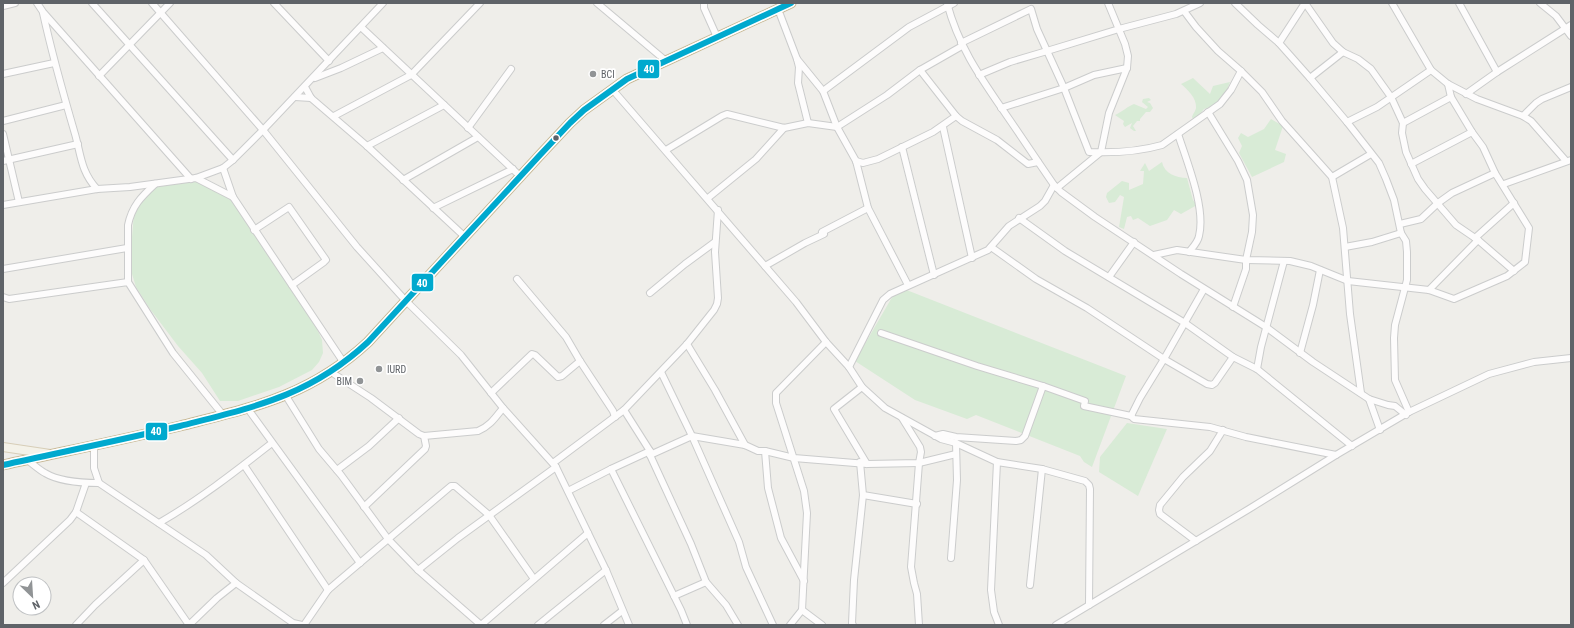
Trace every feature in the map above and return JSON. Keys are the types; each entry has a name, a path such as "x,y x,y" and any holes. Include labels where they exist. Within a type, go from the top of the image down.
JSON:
{"highway":[{"path":"3,465 94,446 248,409 286,396 331,372 368,342 464,236 570,123 612,89 627,79 788,4"}],"main road":[{"path":"3,446 50,454"}],"street":[{"path":"3,6 15,3"},
{"path":"37,3 43,12 99,76 193,178 233,197"},
{"path":"92,3 128,45 233,160"},
{"path":"152,3 263,130 357,247 405,300 454,347 503,408 554,465 606,570 629,625"},
{"path":"99,76 170,3"},
{"path":"274,3 329,61"},
{"path":"3,205 97,189 130,187 193,178 223,168 233,160 313,79 382,3"},
{"path":"334,116 411,75 480,3"},
{"path":"597,3 666,61"},
{"path":"704,3 704,8 717,37"},
{"path":"823,91 909,27 947,5 954,3"},
{"path":"849,367 884,300 890,294 972,258 991,247 1009,226 1019,218 1040,206 1056,186 1100,152 1109,113 1127,68 1128,56 1108,3"},
{"path":"979,75 1010,62 1119,29 1176,14 1200,3"},
{"path":"1235,3 1258,25 1279,42 1310,78 1379,163 1386,179 1394,200 1401,233 1406,241 1407,252 1405,287 1394,338 1394,371 1395,380 1408,413"},
{"path":"1279,42 1305,3 1333,43 1343,52 1358,59 1371,69 1391,97 1403,123 1403,140 1406,152 1425,189 1456,225 1477,239 1514,271"},
{"path":"1392,3 1431,70 1448,84 1466,94 1488,104 1524,116 1531,121 1568,160 1504,184"},
{"path":"1459,3 1497,72"},
{"path":"1540,3 1551,10 1569,27 1571,36"},
{"path":"947,5 961,45 979,75 1056,186 1095,217 1204,289 1266,327 1313,362 1369,398 1395,406 1408,413"},
{"path":"778,9 797,59 799,67 798,83 808,123"},
{"path":"666,150 727,114 784,128 808,123 837,127 887,95 920,70 961,45 1031,9 1047,51 1090,152 1152,148 1162,145 1220,104 1241,71"},
{"path":"1184,11 1196,27 1218,51 1262,92 1282,121 1332,177 1343,228 1350,314 1361,392"},
{"path":"43,12 54,63 86,176 97,189"},
{"path":"361,27 520,176"},
{"path":"1466,94 1497,72 1569,27"},
{"path":"313,79 332,72 383,48"},
{"path":"1310,78 1343,52"},
{"path":"797,59 823,91 837,127 856,161 868,208 908,285"},
{"path":"3,74 54,63"},
{"path":"1001,108 1064,88 1094,75 1127,68"},
{"path":"468,128 511,69"},
{"path":"920,70 956,116 1004,144 1028,164 1038,162"},
{"path":"1347,122 1377,106 1431,70"},
{"path":"1154,255 1169,251 1189,252 1246,260 1300,263 1348,281 1429,290 1454,299 1507,276 1525,262 1529,228 1504,184 1495,173 1483,147 1451,97 1448,84"},
{"path":"305,87 311,98 334,116 464,236"},
{"path":"1524,116 1542,99 1571,87"},
{"path":"612,89 708,198 796,302 826,342 849,367 862,387 885,408 935,436 956,443 996,462 1042,469 1085,481 1089,485 1089,605"},
{"path":"295,97 311,98"},
{"path":"1403,123 1451,97"},
{"path":"3,121 66,105"},
{"path":"367,146 444,105"},
{"path":"1208,112 1238,161 1247,180 1253,215 1246,269 1232,307"},
{"path":"856,161 863,163 870,162 943,127 956,116"},
{"path":"943,127 972,258"},
{"path":"708,198 756,159 784,128"},
{"path":"1411,164 1472,132"},
{"path":"3,134 6,160 19,202"},
{"path":"1178,134 1191,173 1200,214 1198,241 1189,252"},
{"path":"403,180 478,137"},
{"path":"6,160 78,144"},
{"path":"902,147 934,274"},
{"path":"1332,177 1371,154"},
{"path":"223,168 233,197 344,363"},
{"path":"433,208 513,169"},
{"path":"1400,224 1421,219 1438,203 1468,185 1495,173"},
{"path":"155,184 140,198 130,217 128,225 127,248 128,282 173,353 223,415"},
{"path":"130,187 140,198"},
{"path":"1429,290 1477,239 1514,203"},
{"path":"254,230 289,207 324,256 326,260 324,262 292,285"},
{"path":"765,266 824,234 822,232 868,208"},
{"path":"418,570 624,410 687,344 717,304 715,242 718,210"},
{"path":"1019,218 1066,250 1185,323 1233,357 1257,369 1352,446"},
{"path":"1345,246 1372,242 1401,233"},
{"path":"650,293 689,260 715,242"},
{"path":"1109,277 1134,242"},
{"path":"991,247 1029,275 1087,308 1164,359 1207,384 1212,385 1215,383 1233,357"},
{"path":"3,269 127,248"},
{"path":"1257,369 1266,327 1284,261"},
{"path":"1300,353 1313,305 1320,270"},
{"path":"517,279 566,337 613,411 615,417"},
{"path":"3,297 9,300 128,282"},
{"path":"1131,416 1204,289"},
{"path":"881,333 1085,401 1084,406 1131,416 1134,419 1210,427 1246,437 1336,455"},
{"path":"790,625 802,610 805,583 807,513 804,491 776,403 776,393 826,342"},
{"path":"687,344 715,390 745,445"},
{"path":"491,393 532,354 535,355 558,377 562,376 580,361"},
{"path":"1056,625 1408,413 1489,374 1534,362 1571,358"},
{"path":"331,372 371,398 419,434 424,436 478,431 486,428 492,423 503,408"},
{"path":"661,372 692,436 739,542 746,567 773,625"},
{"path":"935,436 943,434 956,437 1016,441 1021,440 1025,436 1043,386"},
{"path":"862,387 834,409 867,464"},
{"path":"286,396 319,449 337,470 388,539 418,570 481,625 588,533"},
{"path":"1369,398 1380,430"},
{"path":"248,409 360,562"},
{"path":"624,410 650,453 691,544 706,582 733,613 738,625"},
{"path":"901,417 922,452 919,462 911,567 917,594 919,625"},
{"path":"337,470 368,446 399,418"},
{"path":"1196,541 1160,514 1160,505 1184,477 1210,451 1223,430"},
{"path":"364,507 425,449 426,446 424,436"},
{"path":"568,491 611,469 692,436 745,445 754,450 794,458 860,462 867,464 919,462 956,454"},
{"path":"159,523 188,505 272,443"},
{"path":"951,558 957,480 956,443"},
{"path":"94,446 94,468 99,482 206,555 236,582 293,623 303,625 328,590 450,486 455,486 489,516 534,579"},
{"path":"765,451 768,488 781,538 805,583"},
{"path":"27,460 45,473 55,478 86,483 99,482"},
{"path":"853,625 854,580 863,496 860,462"},
{"path":"996,462 991,590 994,612 1000,625"},
{"path":"244,465 328,590"},
{"path":"611,469 687,625"},
{"path":"1030,585 1042,469"},
{"path":"3,583 64,526 76,512 86,483"},
{"path":"863,496 917,504"},
{"path":"76,512 144,560 189,625 236,582"},
{"path":"76,625 95,605 144,560"},
{"path":"538,625 606,570"},
{"path":"674,596 706,582"},
{"path":"802,610 822,625"},
{"path":"604,625 622,611"}],"green space":[{"path":"1193,78 1210,94 1213,86 1230,82 1226,93 1216,105 1204,109 1194,121 1192,117 1196,109 1195,101 1191,94 1181,84"},
{"path":"1149,98 1151,100 1147,102 1150,103 1153,108 1150,112 1146,112 1140,121 1137,121 1133,126 1136,131 1130,128 1132,123 1125,127 1123,124 1124,121 1115,115 1134,104 1146,109 1148,107 1142,102 1143,99"},
{"path":"1271,119 1283,126 1275,150 1286,154 1284,162 1252,177 1239,153 1242,146 1238,138 1241,133 1248,137 1264,129"},
{"path":"1162,162 1165,169 1171,174 1187,178 1193,200 1197,205 1181,214 1174,210 1167,220 1150,226 1138,218 1133,220 1131,216 1127,217 1124,229 1119,227 1124,197 1120,195 1115,202 1109,203 1106,197 1107,193 1122,181 1129,183 1129,190 1143,184 1144,171 1140,171 1145,163 1149,171"},
{"path":"196,181 231,199 315,324 322,340 323,353 319,362 312,370 279,387 238,401 220,401 202,373 178,346 150,309 136,287 132,274 132,237 134,213 147,193 157,186"},
{"path":"904,289 1126,376 1092,467 1084,462 1080,456 976,415 967,419 915,400 855,361 891,299 897,292"},
{"path":"1127,423 1167,429 1138,496 1099,472 1100,457"}],"transit line":[{"name":"40","path":"3,465 180,426 232,412 280,397 325,375 368,342 540,155 584,110 627,79 791,3"}],"place":[{"name":"BCI","path":"593,74"},
{"name":"IURD","path":"379,369"},
{"name":"BIM","path":"360,381"}]}
